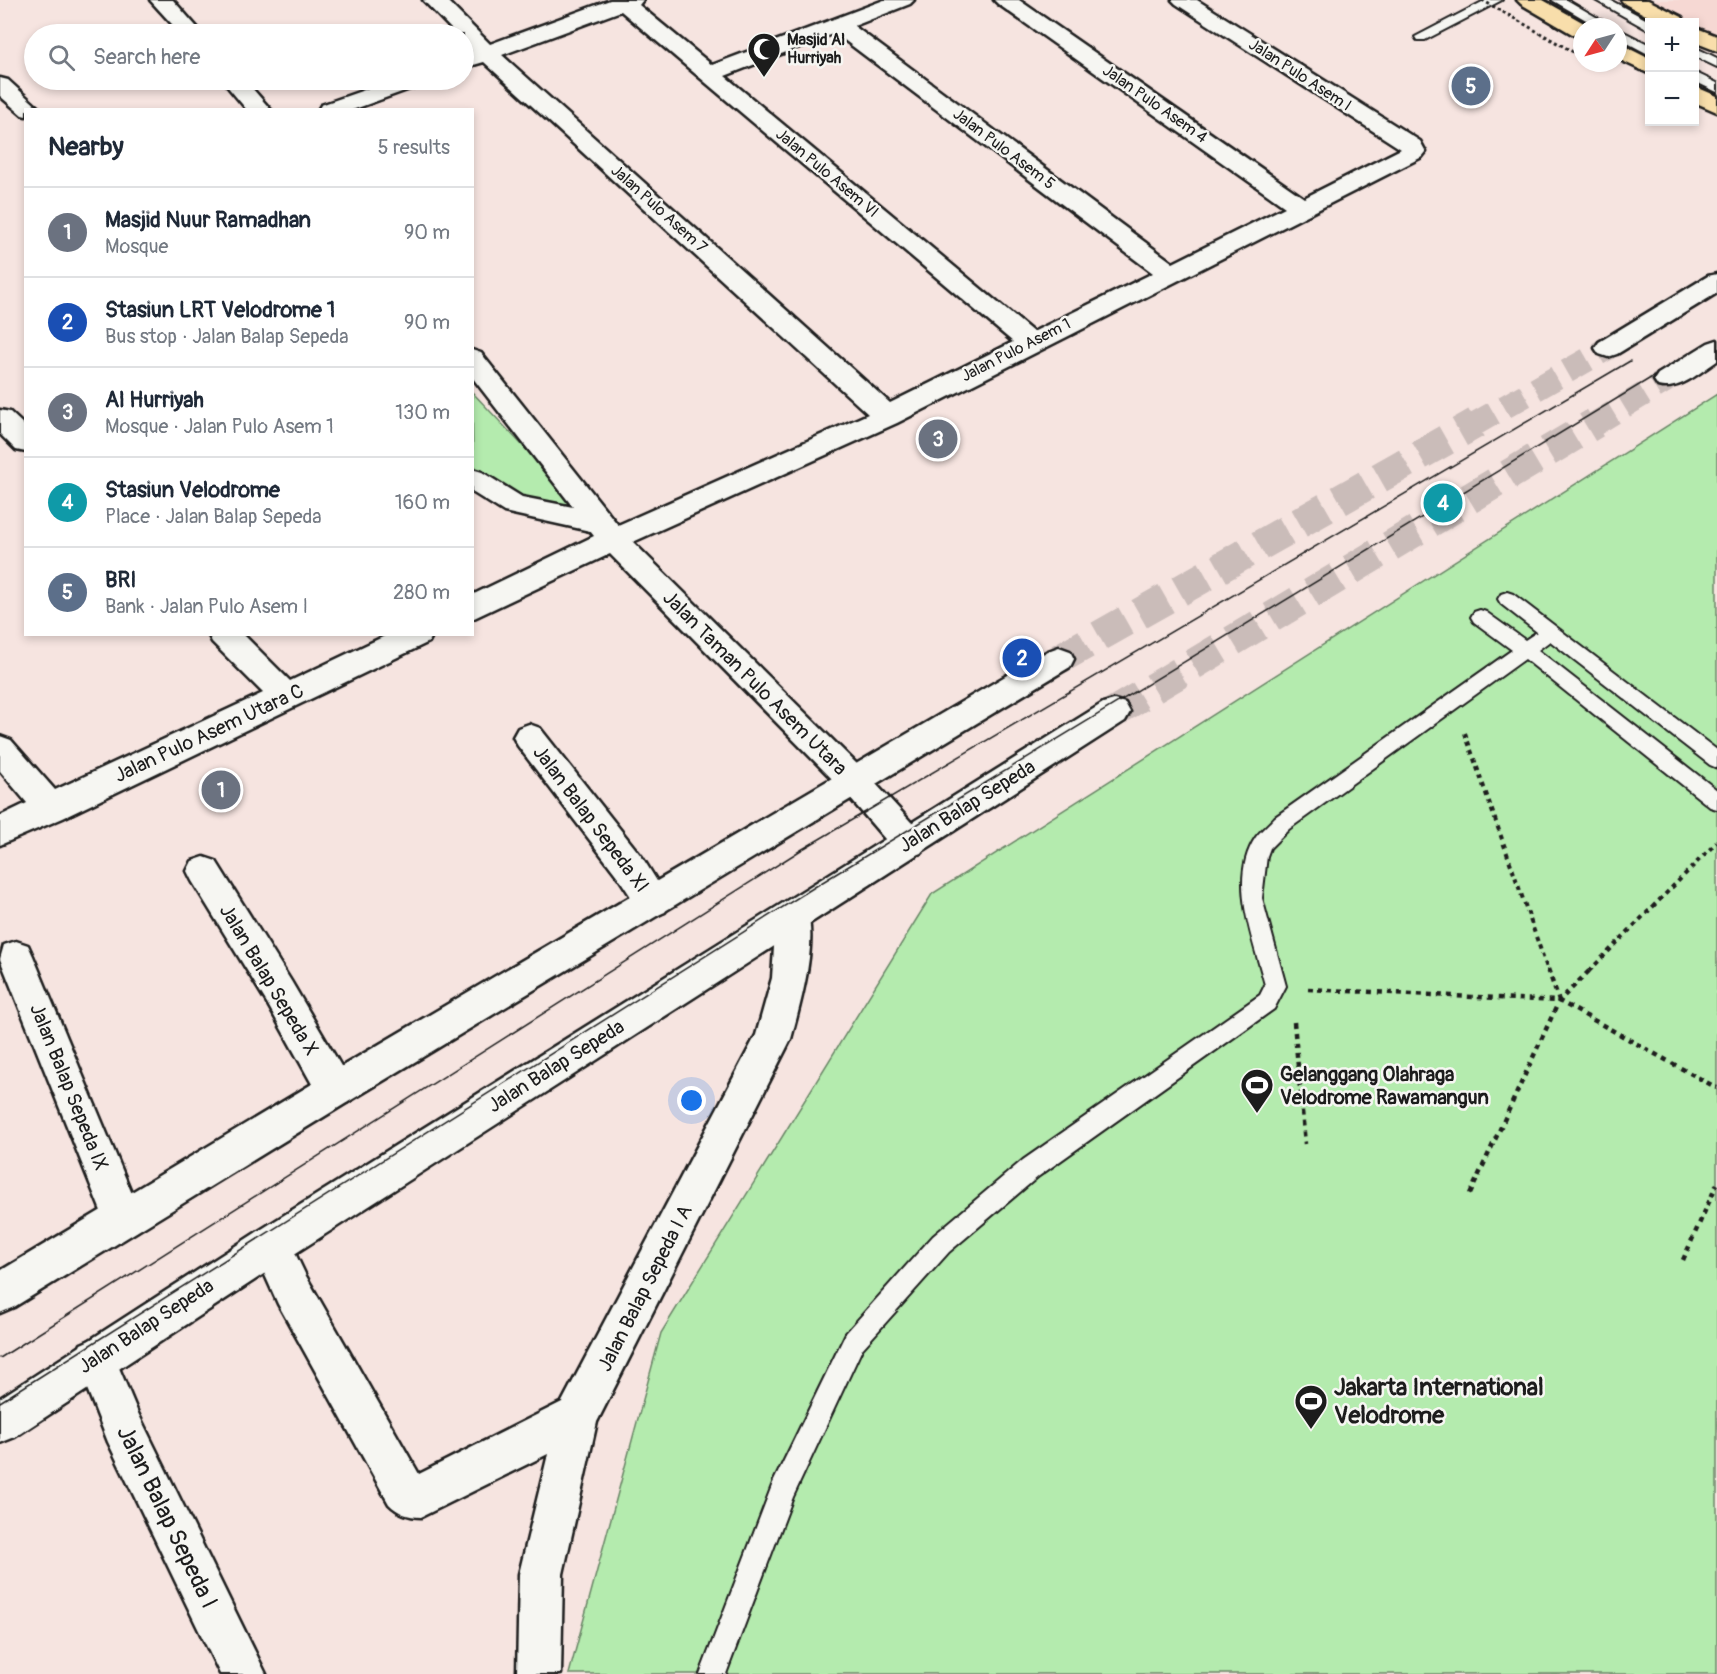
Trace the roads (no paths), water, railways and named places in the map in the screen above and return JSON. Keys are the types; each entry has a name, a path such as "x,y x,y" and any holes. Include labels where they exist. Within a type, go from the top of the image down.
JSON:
{"main road":[{"path":"1528,0 1573,25"},
{"path":"1632,0 1666,18"},
{"path":"1699,35 1717,45"},
{"path":"1627,55 1645,65"},
{"path":"1699,95 1717,105"}],"street":[{"path":"161,0 183,24"},
{"name":"Jalan Pulo Asem 7","path":"434,0 458,24"},
{"path":"710,74 903,0"},
{"name":"Jalan Pulo Asem 4","path":"1005,0 1304,208"},
{"name":"Jalan Pulo Asem I","path":"1183,0 1412,146 1414,152"},
{"path":"474,58 626,1"},
{"name":"Jalan Pulo Asem VI","path":"626,1 1030,343"},
{"name":"Jalan Pulo Asem 5","path":"838,25 1170,273"},
{"name":"Jalan Pulo Asem 7","path":"474,40 887,416"},
{"path":"0,85 28,108"},
{"path":"242,90 258,108"},
{"path":"335,108 385,90"},
{"name":"Jalan Pulo Asem 1","path":"606,532 887,416 1414,152"},
{"path":"1608,348 1717,282"},
{"path":"1667,380 1717,349"},
{"name":"Jalan Taman Pulo Asem Utara","path":"474,361 561,470 606,532 642,571 854,781 909,843"},
{"path":"0,419 24,441"},
{"path":"474,479 514,505 606,532"},
{"path":"474,607 606,532"},
{"path":"225,636 287,697"},
{"name":"Jalan Pulo Asem Utara C","path":"0,831 414,636"},
{"path":"0,1293 335,1090 1059,659"},
{"name":"Jalan Balap Sepeda","path":"0,1422 95,1358 1114,712"},
{"name":"Jalan Balap Sepeda XI","path":"529,737 630,867 653,902"},
{"path":"0,749 51,808"},
{"name":"Jalan Balap Sepeda X","path":"204,871 279,992 335,1090"},
{"name":"Jalan Balap Sepeda I A","path":"538,1674 541,1574 577,1417 773,1039 790,978 794,916"},
{"name":"Jalan Balap Sepeda IX","path":"16,956 123,1218"},
{"path":"271,1246 297,1300 404,1489 411,1496 421,1496 577,1417"},
{"name":"Jalan Balap Sepeda I","path":"95,1358 123,1427 244,1674"}],"lane":[{"path":"1421,37 1496,0"},
{"path":"1558,0 1591,18"},
{"path":"1601,0 1645,24"},
{"path":"1627,38 1645,48"},
{"path":"1699,53 1717,63"},
{"path":"1699,78 1717,88"},
{"path":"1507,599 1717,760"},
{"path":"1480,617 1717,801"},
{"path":"713,1674 782,1491 854,1341 941,1244 1031,1168 1267,1002 1284,987 1252,898 1257,856 1263,843 1282,823 1550,632"}],"tunnel":[{"path":"1473,425 1608,348"},
{"path":"1593,425 1667,380"},
{"path":"1059,659 1476,423"},
{"path":"1114,712 1595,423"}],"tram line":[{"path":"0,1358 801,850 1630,361"},
{"path":"0,1402 821,883 1654,376"}],"place":[{"name":"Masjid Al Hurriyah","path":"764,78"},
{"name":"BRI","path":"1471,86"},
{"name":"Al Hurriyah","path":"938,439"},
{"name":"Stasiun Velodrome","path":"1443,503"},
{"name":"Stasiun LRT Velodrome 1","path":"1022,658"},
{"name":"Masjid Nuur Ramadhan","path":"221,790"},
{"name":"Gelanggang Olahraga Velodrome Rawamangun","path":"1257,1114"},
{"name":"Jakarta International Velodrome","path":"1311,1430"}]}
